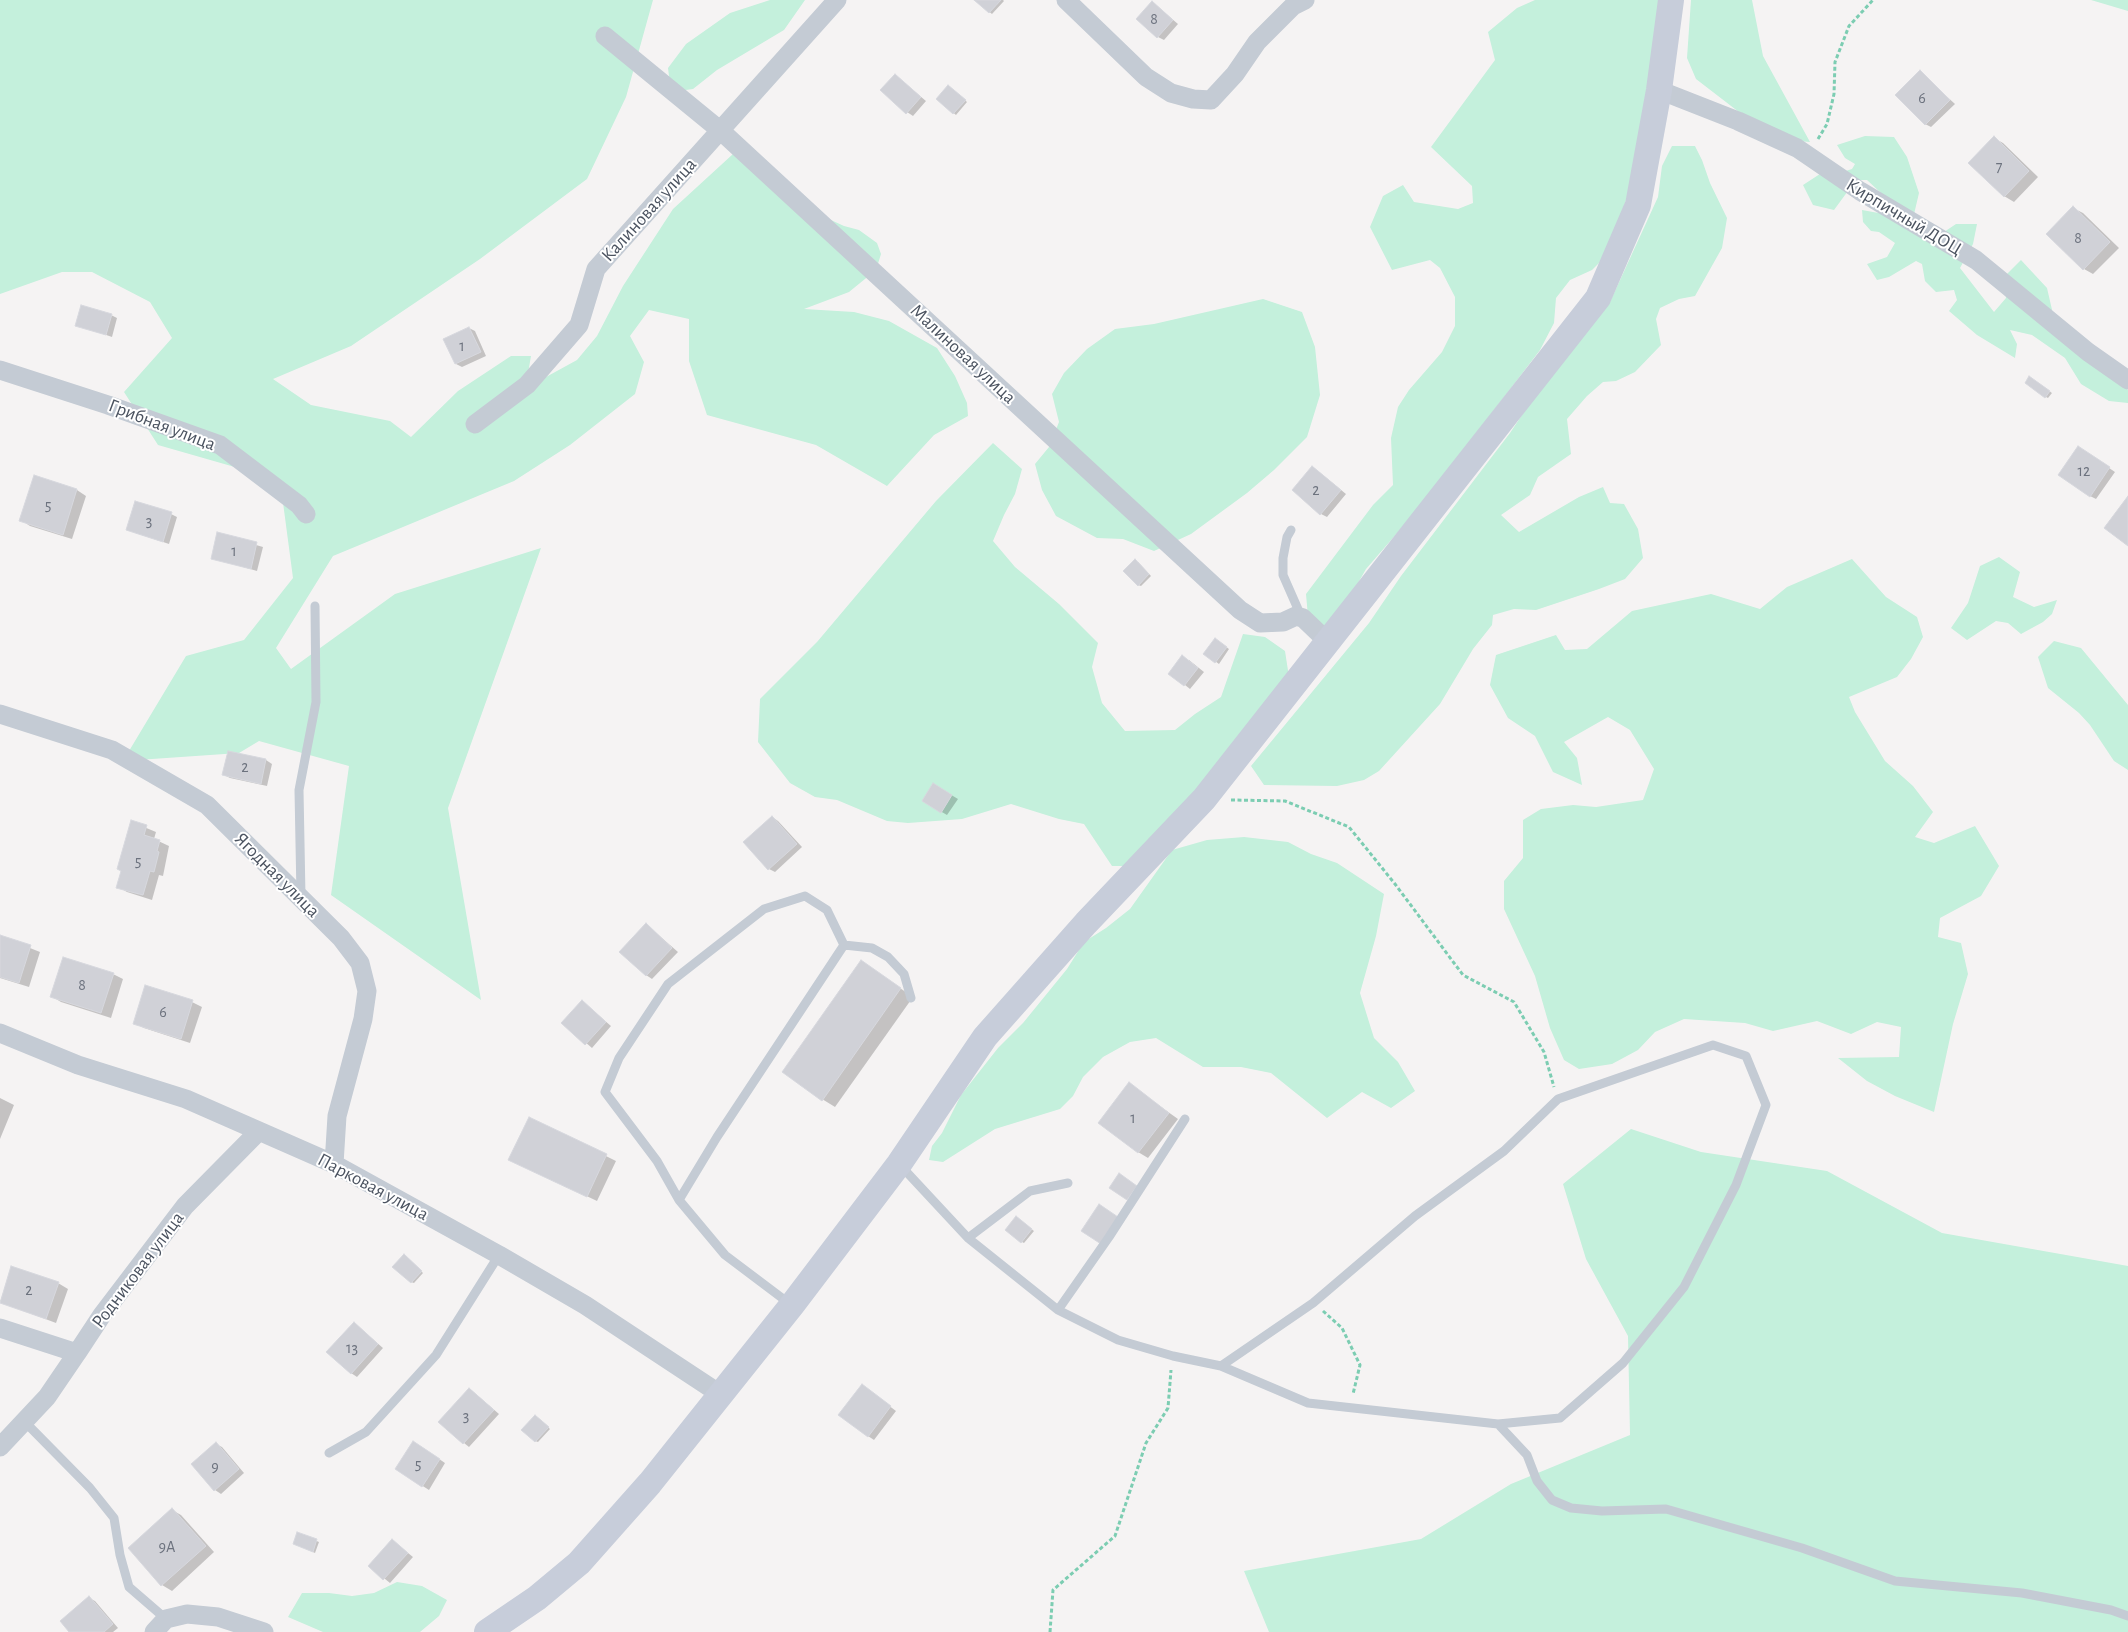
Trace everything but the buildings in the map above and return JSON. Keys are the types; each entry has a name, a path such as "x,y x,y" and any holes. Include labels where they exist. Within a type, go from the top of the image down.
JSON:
{"main road":[{"path":"487,1632 537,1598 579,1563 650,1483 792,1305 899,1164 985,1037 1086,923 1204,799 1598,298 1638,204 1659,90 1671,0"}],"street":[{"name":"Калиновая улица","path":"475,424 527,385 579,325 596,268 837,0"},
{"path":"1066,0 1146,77 1171,92 1192,99 1211,100 1236,74 1258,42 1293,6 1305,0"},
{"name":"Малиновая улица","path":"605,36 721,131 1240,610 1260,623 1283,622 1296,616 1303,618"},
{"name":"Кирпичный ДОЦ","path":"1659,90 1738,121 1797,148 1860,191 1976,260 2088,352 2128,380"},
{"name":"Грибная улица","path":"0,370 108,405 220,445 299,506 306,514"},
{"path":"1303,618 1327,641"},
{"name":"Ягодная улица","path":"0,714 112,750 207,805 301,897 340,938 360,963 367,990 363,1019 337,1116 334,1164"},
{"name":"Парковая улица","path":"0,1033 78,1065 186,1099 334,1164 585,1305 720,1394"},
{"name":"Родниковая улица","path":"0,1447 47,1397 102,1315 185,1206 259,1131"},
{"path":"0,1328 77,1353"},
{"path":"160,1626 187,1614 218,1617 264,1632"}],"lane":[{"path":"1291,530 1286,537 1283,575 1303,618"},
{"path":"301,897 299,790 316,702 315,606"},
{"path":"792,1305 725,1255 679,1200 657,1161 605,1092 619,1058 668,984 764,908 805,896 826,910 844,945"},
{"path":"844,945 872,948 888,956 904,974 911,998"},
{"path":"679,1200 717,1137 844,945"},
{"path":"899,1164 968,1238 1058,1310 1118,1340 1173,1356 1221,1366 1308,1402 1498,1424 1560,1418 1623,1363 1684,1287 1736,1185 1766,1105 1746,1056 1713,1044 1558,1099 1504,1151 1414,1216 1313,1303 1221,1366"},
{"path":"1058,1310 1109,1237 1185,1120"},
{"path":"968,1238 1030,1191 1068,1183"},
{"path":"329,1453 366,1432 436,1355 499,1255"},
{"path":"24,1421 90,1488 114,1518 120,1554 130,1587 160,1626"},
{"path":"1498,1424 1527,1455 1537,1481 1552,1500 1571,1508 1602,1511 1666,1509 1802,1548 1895,1581 2022,1593 2112,1610 2128,1616"}],"path":[{"path":"1809,156 1827,124 1834,94 1835,62 1849,26 1873,0"},
{"path":"1204,799 1285,801 1349,827 1395,884 1462,974 1514,1002 1544,1052 1558,1099"},
{"path":"1313,1303 1342,1328 1360,1365 1349,1407"},
{"path":"1050,1632 1053,1590 1114,1536 1146,1443 1168,1408 1173,1356"}],"green space":[{"path":"0,0 653,0 626,97 587,179 480,259 351,346 273,379 311,405 390,421 411,437 458,391 511,356 531,356 527,379 546,377 577,360 597,336 623,286 673,209 733,154 756,162 820,215 844,226 859,230 877,243 881,254 876,270 849,292 804,309 854,312 889,321 937,348 955,376 967,403 968,416 934,435 887,486 816,445 707,415 689,361 689,319 649,310 630,336 644,362 635,394 570,445 514,481 333,556 276,648 291,669 395,594 541,548 448,808 481,1000 331,895 349,766 259,741 239,753 123,761 186,656 244,640 293,578 280,480 158,445 124,392 172,338 150,302 92,272 62,272 0,294"},
{"path":"770,0 805,0 784,30 717,70 693,89 671,92 668,68 686,44 730,13"},
{"path":"1535,0 1664,0 1627,197 1609,253 1592,270 1570,280 1556,298 1554,323 1540,350 1424,502 1366,569 1342,611 1326,626 1309,628 1306,594 1373,505 1393,485 1391,438 1398,407 1409,390 1442,352 1455,326 1455,297 1440,268 1430,260 1392,270 1370,227 1383,196 1403,185 1414,202 1458,209 1473,203 1472,186 1431,147 1495,60 1488,32 1517,8"},
{"path":"1691,0 1752,0 1763,56 1810,142 1774,139 1696,79 1687,58"},
{"path":"2091,0 2128,0 2128,11"},
{"path":"1865,136 1894,137 1907,157 1919,193 1911,227 1925,241 1937,242 1944,232 1956,224 1977,224 1973,244 1960,268 1994,312 2006,298 2004,277 2021,260 2047,288 2053,314 2093,361 2128,390 2128,403 2109,401 2081,384 2065,358 2032,335 2010,330 2017,344 2015,358 1977,335 1949,311 1957,300 1954,290 1936,292 1925,281 1922,264 1916,261 1889,277 1877,280 1867,264 1887,257 1895,243 1879,232 1871,231 1863,222 1862,210 1884,214 1882,194 1867,180 1856,180 1834,210 1813,205 1803,185 1823,172 1833,175 1852,169 1855,164 1845,158 1837,145"},
{"path":"1672,146 1695,146 1702,160 1710,183 1727,218 1722,248 1695,296 1679,299 1660,308 1656,319 1661,345 1635,372 1616,381 1603,382 1587,396 1567,419 1571,454 1538,477 1530,495 1501,515 1519,532 1579,497 1603,487 1610,503 1624,504 1638,529 1643,558 1625,579 1599,589 1536,610 1514,609 1493,615 1492,625 1473,649 1440,704 1379,771 1364,780 1337,786 1264,785 1251,766 1369,623 1401,576 1510,433 1552,370 1610,302 1658,197 1662,166"},
{"path":"1263,299 1302,312 1315,347 1320,395 1307,437 1274,470 1247,493 1191,534 1154,551 1123,539 1097,538 1056,516 1042,490 1035,464 1049,447 1059,422 1052,394 1064,373 1087,349 1115,329 1154,324"},
{"path":"993,443 1022,469 1015,494 993,541 1015,567 1059,604 1098,643 1092,667 1102,703 1125,731 1175,730 1221,697 1243,634 1265,637 1285,651 1289,677 1193,794 1126,866 1112,866 1084,824 1059,819 1011,804 962,819 908,823 887,821 837,800 815,797 790,783 758,742 760,699 817,642 936,501"},
{"path":"1999,557 2020,572 2013,597 2034,607 2057,600 2052,614 2043,622 2021,634 2008,623 1996,621 1967,640 1951,628 1968,603 1980,566"},
{"path":"1852,559 1886,597 1917,617 1923,637 1911,659 1897,677 1849,697 1855,712 1885,761 1913,786 1933,812 1915,837 1934,843 1975,826 1999,866 1981,896 1940,918 1938,937 1961,943 1968,974 1953,1024 1934,1112 1895,1096 1867,1081 1838,1058 1899,1057 1901,1027 1877,1022 1851,1034 1817,1021 1773,1031 1745,1023 1684,1019 1655,1032 1638,1050 1612,1064 1579,1069 1564,1060 1550,1028 1535,976 1504,909 1504,881 1523,858 1523,820 1541,809 1573,805 1596,807 1643,800 1654,769 1630,730 1608,717 1564,742 1577,758 1582,785 1553,772 1535,736 1508,718 1490,685 1496,655 1556,635 1565,650 1587,649 1632,611 1711,594 1760,609 1787,587"},
{"path":"2054,641 2081,648 2128,705 2128,770 2114,761 2090,725 2079,713 2048,688 2038,657"},
{"path":"1244,837 1288,842 1311,854 1337,863 1384,894 1376,936 1360,993 1374,1038 1398,1062 1415,1091 1391,1108 1362,1092 1327,1118 1271,1073 1241,1067 1203,1067 1156,1038 1130,1042 1103,1057 1083,1077 1073,1096 1060,1109 995,1129 943,1162 929,1160 932,1146 942,1133 961,1095 998,1048 1023,1023 1067,969 1084,942 1130,909 1172,850 1207,840"},
{"path":"1631,1129 1701,1152 1827,1171 1942,1233 2128,1266 2128,1632 1269,1632 1244,1571 1421,1539 1511,1484 1630,1435 1628,1336 1586,1259 1563,1184"},
{"path":"397,1582 422,1586 447,1600 439,1616 420,1632 323,1632 288,1617 302,1593 329,1593 352,1596 374,1593"}]}
